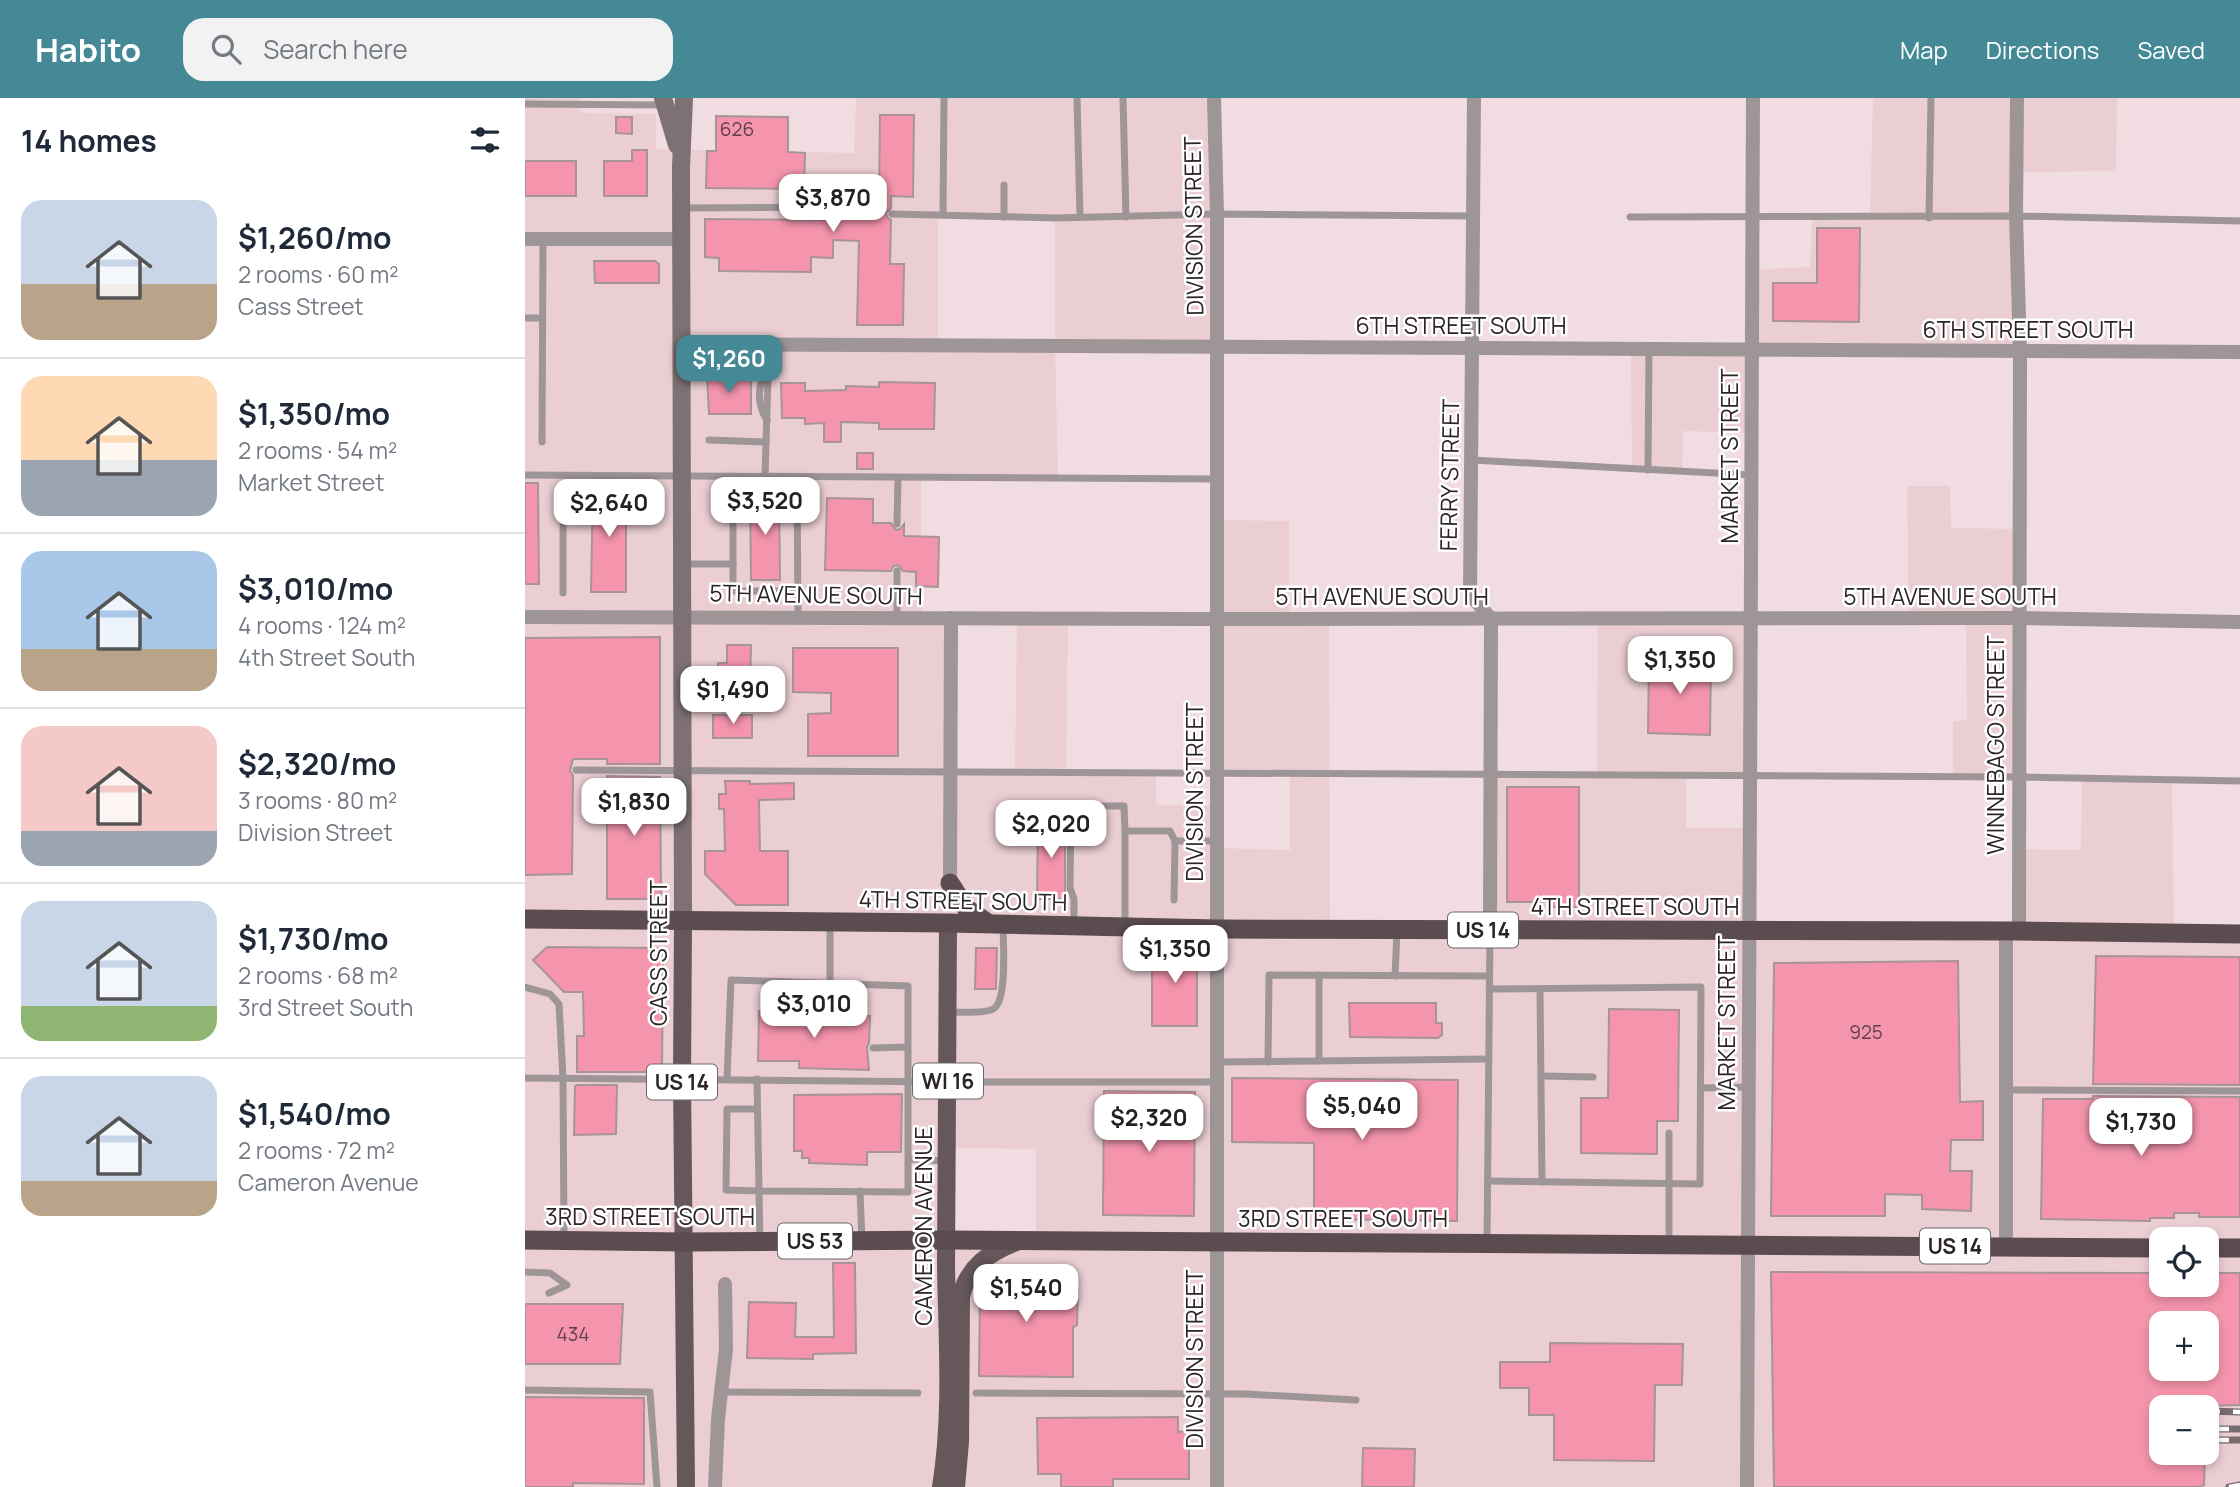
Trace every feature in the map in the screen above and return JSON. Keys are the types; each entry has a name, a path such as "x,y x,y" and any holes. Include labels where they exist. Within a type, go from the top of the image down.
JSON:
{"highway":[{"path":"950,883 966,908 996,924"},
{"name":"4TH STREET SOUTH","path":"525,919 949,923 1217,929 2012,930 2240,934"},
{"name":"3RD STREET SOUTH","path":"525,1240 1021,1240 2149,1248"},
{"path":"2219,1248 2240,1248"}],"main road":[{"name":"CASS STREET","path":"684,98 681,167 681,1078 686,1487"},
{"name":"CASS STREET","path":"664,102 681,167"},
{"name":"CAMERON AVENUE","path":"941,1487 954,1327 947,1240 949,923"},
{"path":"956,1487 960,1442 954,1327 961,1297 967,1278 989,1255 1021,1240"}],"street":[{"name":"DIVISION STREET","path":"1215,98 1217,1487"},
{"name":"FERRY STREET","path":"1474,98 1470,594 1491,619"},
{"name":"MARKET STREET","path":"1747,1487 1753,98"},
{"name":"WINNEBAGO STREET","path":"2006,1246 2006,1090 2018,777 2017,98"},
{"path":"525,239 681,239"},
{"name":"6TH STREET SOUTH","path":"682,344 2240,352"},
{"name":"5TH AVENUE SOUTH","path":"525,617 2017,618 2240,622"},
{"path":"950,883 951,618"},
{"path":"1490,930 1491,619"},
{"path":"715,1487 720,1392 726,1349 725,1284"}],"lane":[{"path":"943,215 944,98"},
{"path":"1077,98 1080,218"},
{"path":"1122,98 1126,216"},
{"path":"1929,218 1931,98"},
{"path":"525,104 664,102"},
{"path":"1004,186 1004,217"},
{"path":"681,208 822,207"},
{"path":"892,214 1080,218 1217,214 1474,216"},
{"path":"1630,218 2016,216 2240,221"},
{"path":"542,442 543,239"},
{"path":"525,318 542,318"},
{"path":"765,476 769,345"},
{"path":"1648,470 1649,349"},
{"path":"709,440 766,442"},
{"path":"1472,460 1752,475"},
{"path":"525,475 1217,479"},
{"path":"733,476 733,591 798,591"},
{"path":"797,477 798,616"},
{"path":"897,524 898,478"},
{"path":"563,484 563,593"},
{"path":"682,564 733,564"},
{"path":"897,571 897,617"},
{"path":"576,770 950,770 2240,780"},
{"path":"1074,926 1074,899 1070,888 1071,806 1124,806 1125,927"},
{"path":"1125,831 1170,831 1175,841 1174,900"},
{"path":"1175,841 1217,841"},
{"path":"830,922 830,984"},
{"path":"949,1012 990,1010 997,1005 1002,992 996,924"},
{"path":"1395,976 1397,929"},
{"path":"1487,1243 1490,930"},
{"path":"1268,1062 1269,975 1489,976"},
{"path":"1319,975 1319,1061"},
{"path":"727,1079 731,981 908,986 908,1192 726,1190 727,1108 757,1109"},
{"path":"525,986 550,994 559,1004 563,1078 564,1241"},
{"path":"1488,1181 1700,1184 1701,1088 1701,986 1489,989"},
{"path":"1540,990 1542,1182"},
{"path":"873,1048 907,1047"},
{"path":"1217,1062 1489,1059"},
{"path":"1541,1076 1593,1077"},
{"path":"525,1078 1217,1082"},
{"path":"757,1079 760,1242"},
{"path":"1701,1088 1749,1087"},
{"path":"2006,1090 2240,1091"},
{"path":"1669,1133 1669,1244"},
{"path":"909,1159 947,1161"},
{"path":"860,1191 862,1241"},
{"path":"525,1272 550,1273 567,1285 549,1293"},
{"path":"525,1390 650,1392 657,1487"},
{"path":"720,1392 918,1393"},
{"path":"976,1393 1217,1394 1356,1400"}],"shaded area":[{"path":"525,98 580,98 581,113 656,114 656,149 854,153 856,98 1214,98 1217,347 1055,347 1058,477 921,479 921,603 924,617 951,618 950,770 1015,770 1017,619 1068,619 1066,771 1156,772 1156,805 1217,806 1217,848 1290,850 1290,773 1217,772 1217,520 1289,521 1289,619 1329,619 1330,929 1489,930 1491,775 1597,775 1598,619 1751,619 1750,777 1686,777 1686,828 1750,828 1750,930 2018,931 2018,849 2081,850 2082,778 2172,779 2174,933 2240,934 2240,1487 525,1487","holes":["938,218 1055,218 1055,347 938,346","948,1148 1036,1149 1036,1240 947,1240"]},
{"path":"1873,98 2117,98 2116,171 2016,172 2020,352 1752,350 1752,433 1683,431 1682,471 1632,469 1631,349 1752,349 1752,270 1810,267 1812,218 1870,217"},
{"path":"1907,486 1950,486 1951,528 2018,529 2018,777 1953,777 1953,721 1967,720 1966,619 1909,619"}],"building":[{"path":"880,115 914,115 913,197 891,196 891,208 886,213 891,220 890,264 904,264 903,325 857,325 859,241 833,240 833,258 811,257 811,272 719,271 719,258 705,257 705,219 830,220 830,207 879,207"},
{"path":"716,116 788,117 788,152 805,153 804,189 706,188 707,151 716,151"},
{"path":"616,117 632,117 632,134 616,133"},
{"path":"632,150 647,150 647,196 604,196 604,161 632,161"},
{"path":"525,161 576,161 576,196 525,196"},
{"path":"1817,228 1860,228 1859,322 1773,321 1773,283 1817,283"},
{"path":"594,261 655,261 659,264 659,283 595,283"},
{"path":"707,376 751,376 751,414 709,414"},
{"path":"879,382 935,383 934,429 879,429 879,423 841,422 841,442 824,442 824,423 805,424 805,418 782,418 781,383 805,383 805,391 846,390 846,386 879,387"},
{"path":"857,453 873,453 873,469 857,469"},
{"path":"525,483 538,483 539,584 525,584"},
{"path":"593,485 626,485 626,592 591,592"},
{"path":"750,493 779,493 780,580 751,580"},
{"path":"827,498 873,499 873,523 891,523 896,530 904,524 904,536 939,537 938,587 916,586 916,572 903,571 898,565 893,566 891,571 825,570"},
{"path":"660,637 660,764 607,764 607,759 573,759 570,771 573,775 572,874 525,875 525,638"},
{"path":"727,645 751,645 750,691 718,691 718,663 727,663"},
{"path":"793,648 898,648 898,756 808,756 808,714 831,713 831,693 793,692"},
{"path":"1649,657 1711,658 1710,735 1648,733"},
{"path":"713,715 752,715 752,738 713,738"},
{"path":"607,776 660,777 661,895 656,899 607,899"},
{"path":"725,781 750,781 750,784 794,783 794,799 759,800 760,851 788,851 788,905 736,905 705,874 705,851 725,851 724,809 719,809 719,794 726,794"},
{"path":"1507,787 1579,787 1579,907 1551,907 1551,902 1507,902"},
{"path":"1038,821 1065,821 1065,899 1037,899"},
{"path":"1152,944 1197,944 1197,1026 1152,1026"},
{"path":"547,947 663,948 662,1072 577,1072 577,1036 584,1036 583,992 564,992 533,960"},
{"path":"976,948 997,948 996,989 975,989"},
{"path":"2096,956 2240,957 2240,1085 2093,1084"},
{"path":"1958,961 1960,1102 1983,1101 1983,1140 1951,1140 1950,1171 1972,1171 1971,1211 1922,1209 1922,1195 1885,1194 1885,1216 1771,1216 1774,963"},
{"path":"1349,1003 1436,1003 1436,1023 1442,1023 1442,1035 1438,1038 1350,1037"},
{"path":"1609,1009 1679,1010 1678,1121 1657,1121 1657,1154 1581,1153 1581,1098 1608,1098"},
{"path":"759,1011 825,1011 825,1018 870,1016 867,1047 869,1070 799,1068 799,1061 758,1061"},
{"path":"1232,1078 1458,1080 1457,1221 1314,1219 1314,1143 1232,1142"},
{"path":"577,1085 617,1085 616,1134 574,1135"},
{"path":"1104,1091 1195,1092 1194,1216 1103,1215"},
{"path":"902,1094 901,1152 867,1152 867,1165 809,1163 809,1158 802,1158 802,1151 794,1151 794,1095"},
{"path":"2093,1096 2240,1097 2240,1217 2199,1217 2199,1213 2174,1213 2174,1218 2150,1218 2150,1221 2041,1219 2043,1099 2093,1099"},
{"path":"833,1263 855,1263 856,1353 813,1354 813,1359 747,1358 749,1302 796,1303 795,1337 834,1337"},
{"path":"1003,1265 1048,1265 1048,1286 1078,1288 1077,1325 1073,1327 1073,1377 979,1376 980,1294 993,1273"},
{"path":"1771,1272 2149,1273 2149,1297 2219,1297 2219,1273 2240,1273 2240,1405 2219,1406 2219,1395 2149,1395 2149,1465 2205,1465 2204,1485 1774,1487"},
{"path":"525,1304 623,1304 620,1364 525,1364"},
{"path":"1550,1343 1683,1344 1682,1385 1655,1385 1654,1461 1554,1460 1554,1415 1529,1415 1529,1388 1500,1388 1500,1362 1550,1362"},
{"path":"525,1397 644,1398 644,1484 573,1483 573,1487 525,1487"},
{"path":"1178,1417 1178,1432 1189,1431 1189,1479 1113,1479 1113,1487 1061,1487 1061,1474 1038,1474 1037,1418"},
{"path":"1363,1448 1415,1449 1414,1487 1362,1487"}],"railway":[{"path":"2219,1411 2240,1412"},
{"path":"2219,1429 2240,1429"},
{"path":"2219,1440 2240,1440"},
{"path":"2229,1487 2240,1485"}]}
